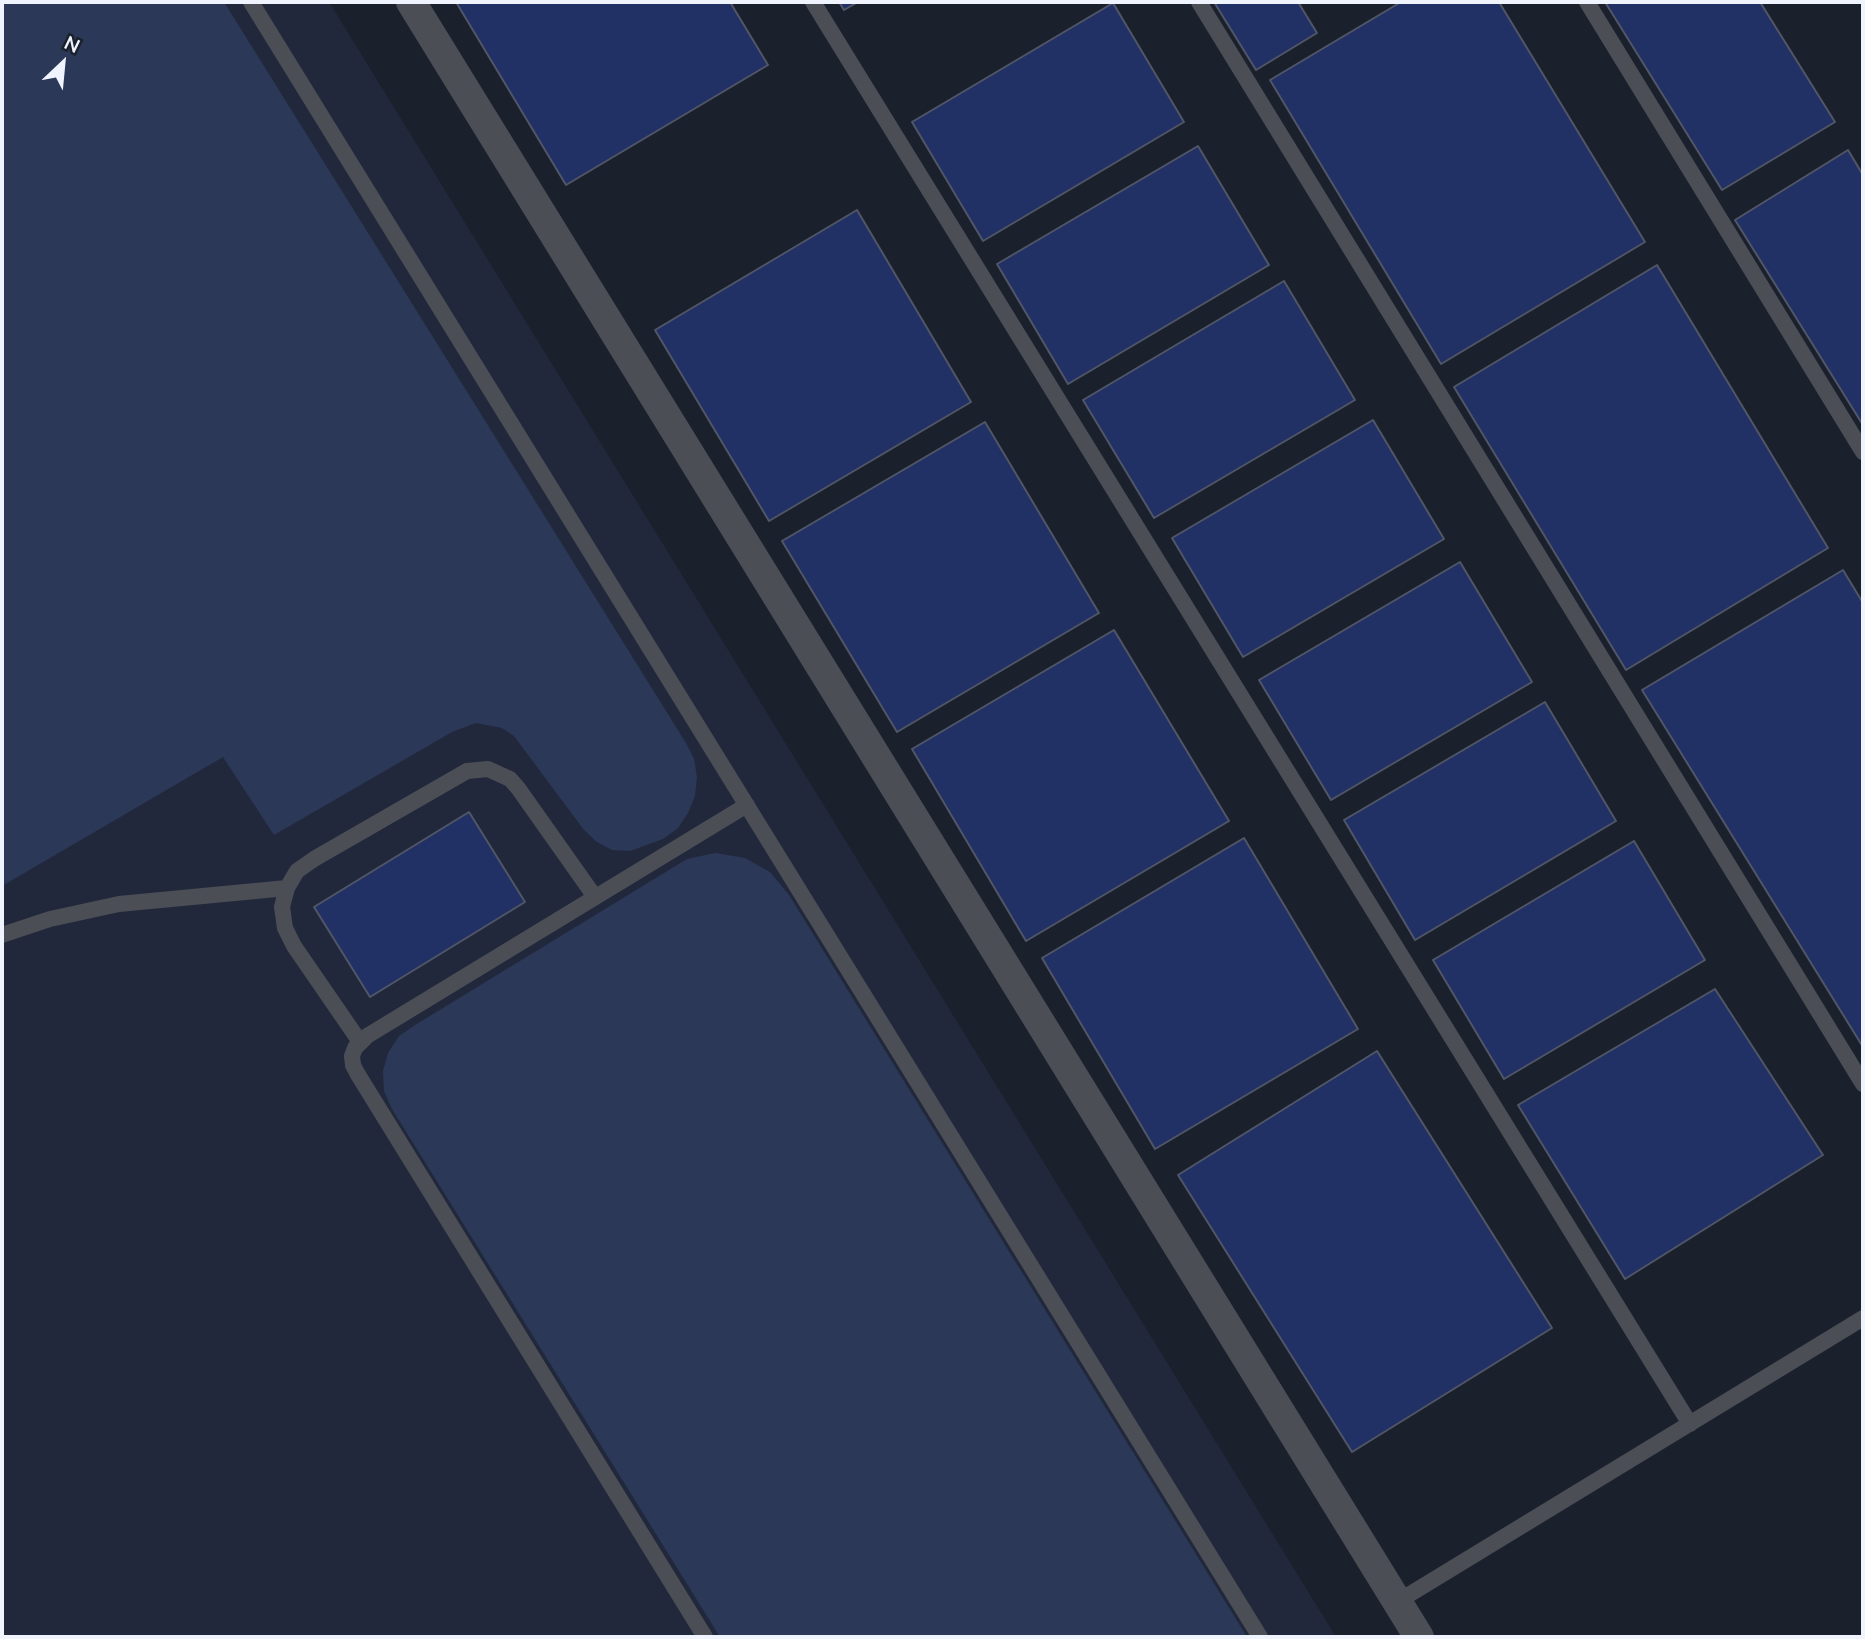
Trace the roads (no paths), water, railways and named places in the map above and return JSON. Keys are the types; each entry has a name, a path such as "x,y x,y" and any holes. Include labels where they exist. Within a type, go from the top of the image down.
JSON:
{"street":[{"path":"411,2 1419,1637"}],"lane":[{"path":"251,2 1260,1637"},
{"path":"813,2 1690,1424"},
{"path":"1199,2 1863,1084"},
{"path":"1587,2 1863,452"},
{"path":"360,1042 294,946 285,928 282,908 287,888 298,871 314,859 467,771 488,769 510,779 595,897"},
{"path":"705,1637 357,1073 352,1056 360,1042 747,805"},
{"path":"2,935 50,919 119,904 287,888"},
{"path":"1397,1602 1863,1318"}]}
